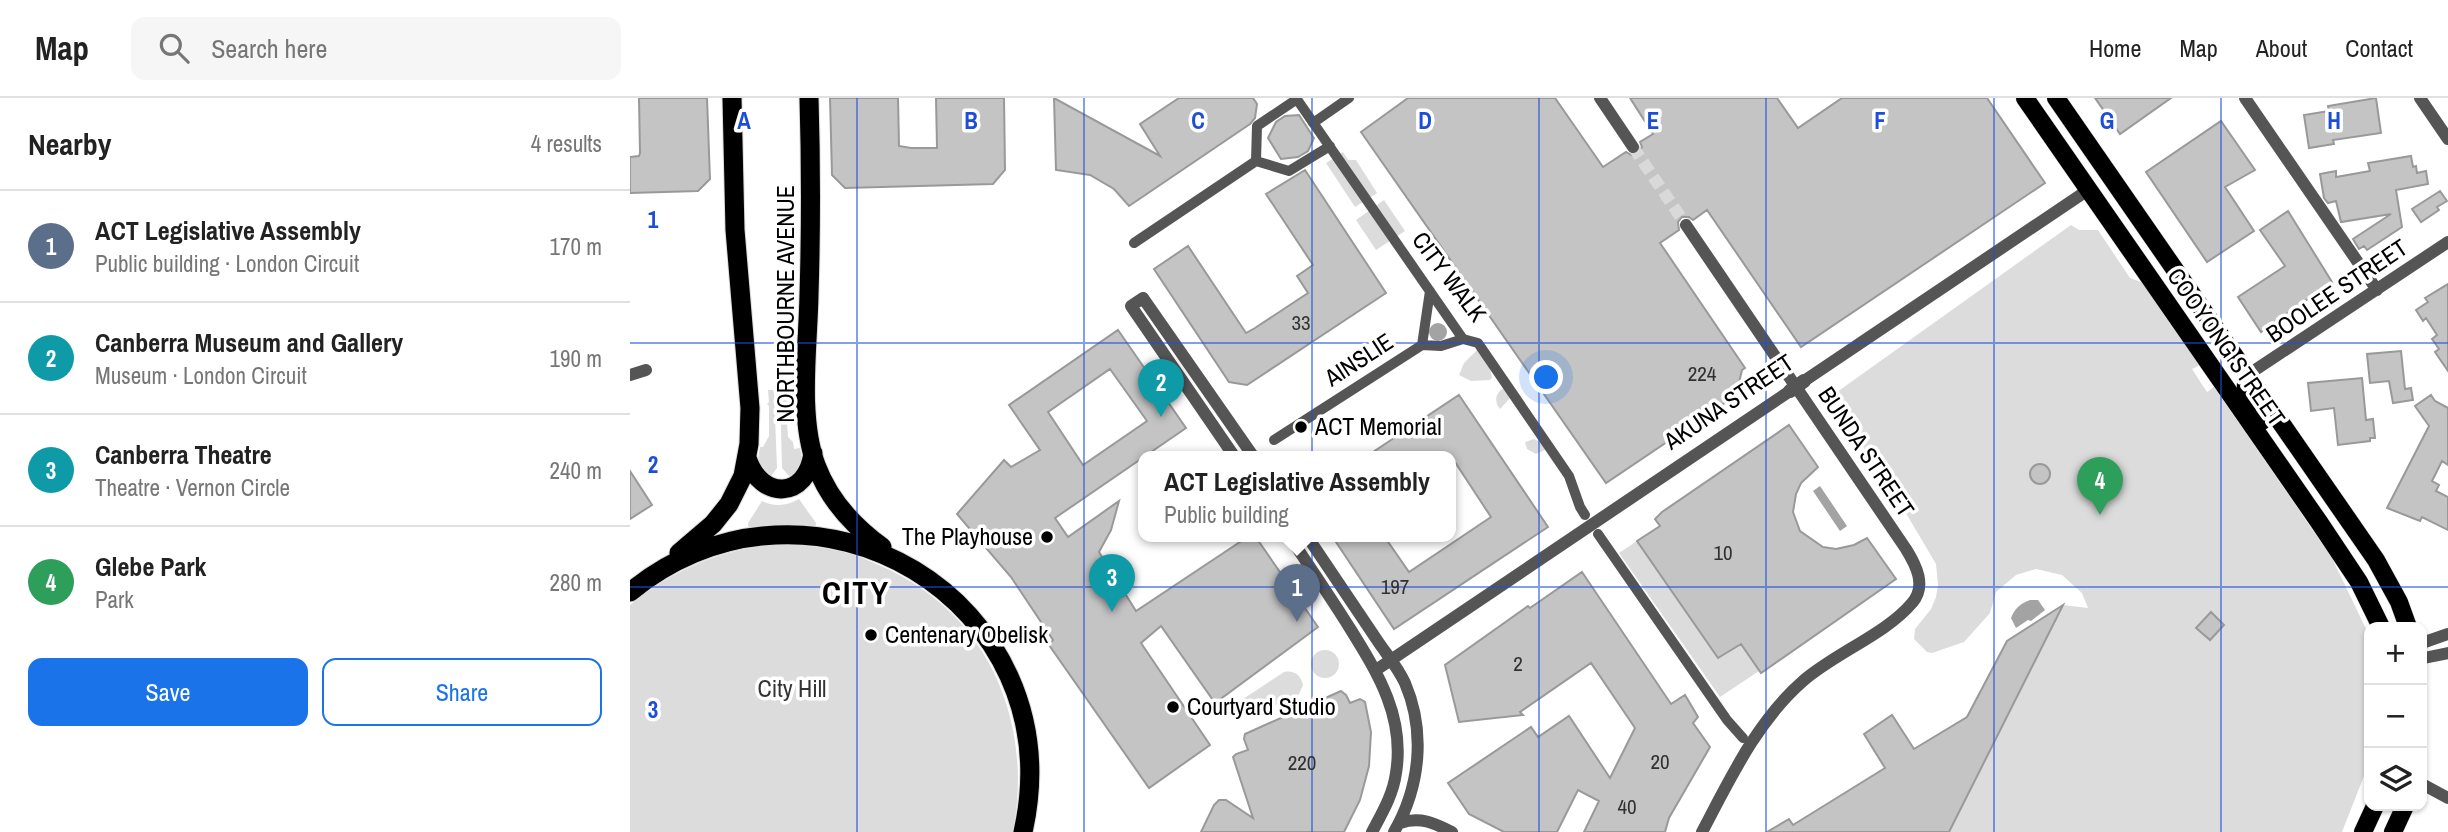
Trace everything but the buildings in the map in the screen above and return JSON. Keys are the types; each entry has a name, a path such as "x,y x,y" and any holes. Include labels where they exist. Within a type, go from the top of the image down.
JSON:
{"highway":[{"name":"NORTHBOURNE AVENUE","path":"638,586 693,542 722,513 735,494 747,458 750,408 736,230 732,98"},
{"name":"NORTHBOURNE AVENUE","path":"809,98 811,185 807,414 813,453 826,486 851,520 871,538 935,584"},
{"path":"747,458 756,478 768,487 780,490 794,486 805,476 813,453"},
{"path":"638,586 682,558 714,545 748,537 782,534 841,540 869,548 901,562 935,584 962,608 987,638 1007,673 1025,728 1030,765 1029,800 1023,832"}],"main road":[{"name":"COOYONG STREET","path":"2025,98 2359,582 2379,622"},
{"name":"COOYONG STREET","path":"2056,98 2376,560 2399,602 2406,622"},
{"name":"AKUNA STREET","path":"2088,190 2110,175"},
{"path":"2212,369 2234,376 2249,374"},
{"path":"2249,374 2245,382 2247,396 2275,446 2279,464"},
{"path":"2363,832 2373,811"},
{"path":"2393,832 2403,811"}],"street":[{"path":"1313,122 1349,98"},
{"path":"1600,98 1633,147"},
{"path":"2245,98 2376,290"},
{"path":"2420,98 2448,139"},
{"path":"1256,160 1257,125 1297,99"},
{"name":"CITY WALK","path":"1297,99 1464,339 1478,343 1569,476 1580,507 1586,515"},
{"path":"1256,160 1289,171 1330,146"},
{"path":"1134,243 1256,160"},
{"name":"AKUNA STREET","path":"1376,670 2088,190"},
{"name":"BUNDA STREET","path":"1686,225 1914,561 1919,574 1919,589 1913,603 1802,682 1747,741"},
{"name":"BOOLEE STREET","path":"2249,374 2448,242"},
{"name":"AINSLIE","path":"1274,440 1422,345 1430,291"},
{"path":"1230,451 1131,306 1143,298 1250,451"},
{"path":"1422,345 1441,346 1464,339"},
{"path":"630,375 646,370"},
{"path":"1231,423 1232,451"},
{"path":"1598,534 1727,720 1747,741 1702,832"},
{"path":"1293,542 1376,670 1392,708 1398,758 1389,799 1372,832"},
{"path":"1311,542 1392,660 1410,698 1418,734 1414,785 1397,827"},
{"path":"2427,641 2448,634"},
{"path":"2427,657 2448,653"},
{"path":"2427,787 2448,798"},
{"path":"1397,827 1408,820 1425,820 1452,832"}],"green space":[{"path":"1343,152 1348,160 1356,160 1377,193 1355,207 1326,163"},
{"path":"1384,200 1405,231 1376,250 1356,220"},
{"path":"2071,225 2079,230 2098,230 2130,278 2141,282 2166,312 2200,365 2192,369 2207,392 2214,387 2332,558 2364,625 2364,776 2342,832 1949,832 2063,605 2088,608 2082,593 2062,575 2036,569 2016,575 1996,592 1990,613 1964,642 1932,653 1927,652 1914,639 1915,629 1931,609 1936,597 1936,564 1897,498 1830,397"},
{"path":"1479,348 1490,367 1492,378 1471,381 1459,375 1464,363"},
{"path":"1507,387 1510,398 1500,409 1497,396"},
{"path":"768,390 774,390 777,468 769,479 758,460 760,447 763,447 769,436"},
{"path":"780,390 786,390 789,404 786,407 788,437 793,442 794,449 800,448 803,463 791,478 782,468"},
{"path":"1534,439 1542,443 1545,450 1536,454 1527,449 1525,442"},
{"path":"799,499 816,523 815,529 793,526 749,531 748,523 762,501 780,505"},
{"path":"1637,541 1712,601 1759,671 1720,697 1619,553"},
{"name":"City Hill","path":"788,544 843,552 881,566 918,586 950,612 975,641 995,675 1009,711 1016,750 1018,790 1013,832 630,832 630,605 665,580 704,561 745,549"},
{"path":"1325,650 1335,654 1339,664 1335,674 1325,678 1315,674 1311,664 1315,654"},
{"path":"1284,672 1294,673 1301,678 1303,685 1299,694 1249,717 1239,714 1237,706 1240,701"}],"shaded area":[{"path":"1434,323 1442,323 1447,332 1445,339 1434,341 1429,336 1429,328"},
{"path":"1820,486 1847,526 1840,531 1813,491"},
{"path":"2030,600 2038,600 2045,610 2016,628 2011,618 2018,607"}],"tunnel":[{"path":"1633,147 1686,225"}],"place":[{"name":"Canberra Museum and Gallery","path":"1161,417"},
{"name":"ACT Memorial","path":"1301,427"},
{"name":"Glebe Park","path":"2100,515"},
{"name":"The Playhouse","path":"1047,537"},
{"name":"Canberra Theatre","path":"1112,612"},
{"name":"ACT Legislative Assembly","path":"1297,622"},
{"name":"Centenary Obelisk","path":"871,635"},
{"name":"Courtyard Studio","path":"1173,707"}],"district":[{"name":"CITY","path":"856,593"}]}
